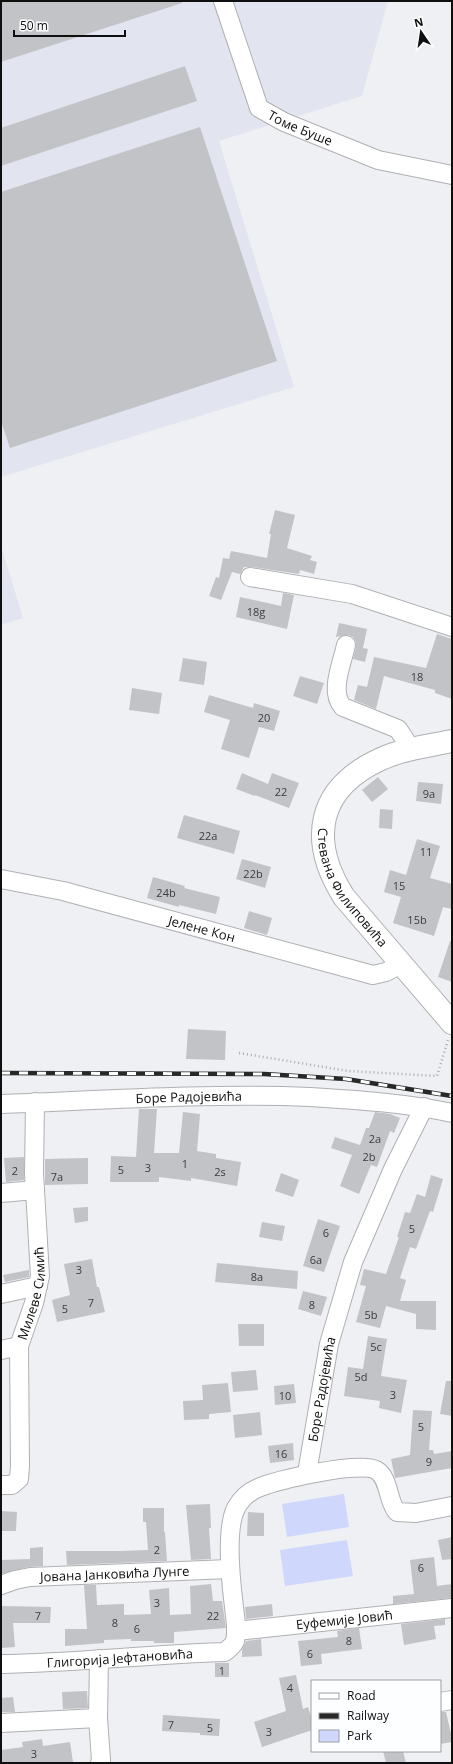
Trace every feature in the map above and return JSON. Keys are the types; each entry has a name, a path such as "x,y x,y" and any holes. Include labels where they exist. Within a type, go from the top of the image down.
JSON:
{"main road":[{"name":"Стевана Филиповића","path":"451,1029 401,964 344,897 337,886 326,860 322,840 324,819 336,792 343,784 371,764 382,759 410,749 452,741"}],"street":[{"name":"Томе Буше","path":"223,1 260,108 284,122 378,160 452,175"},
{"path":"250,577 352,594 452,627"},
{"path":"346,646 336,690 338,701 344,707 398,729 410,749"},
{"name":"Јелене Кон","path":"1,879 63,891 373,975 386,972 401,964"},
{"name":"Боре Радојевића","path":"1,1104 211,1095 270,1096 350,1099 424,1107 452,1113"},
{"name":"Милеве Симић","path":"9,1484 19,1479 19,1346 34,1303 38,1286 40,1262 37,1243 35,1190 35,1102"},
{"name":"Боре Радојевића","path":"307,1473 329,1344 353,1262 393,1169 424,1107"},
{"path":"1,1194 35,1190"},
{"path":"1,1294 38,1286"},
{"path":"1,1350 19,1346"},
{"path":"235,1636 230,1569 231,1528 235,1509 244,1496 257,1488 307,1473 364,1467 377,1470 383,1477 392,1507 397,1512 416,1513 452,1506"},
{"name":"Јована Јанковића Лунге","path":"1,1585 30,1577 230,1569"},
{"name":"Еуфемије Јовић","path":"235,1636 452,1608"},
{"name":"Глигорија Јефтановића","path":"1,1664 47,1664 174,1653 225,1652 235,1636"},
{"path":"99,1659 98,1718 100,1763"},
{"path":"441,1702 452,1700"},
{"path":"1,1723 98,1718"}],"path":[{"path":"239,1053 348,1071 437,1076 451,1029"}],"shaded area":[{"path":"1,1 388,1 362,96 219,141 294,387 1,477"},
{"path":"1,546 23,618 1,625"}],"green space":[{"path":"344,1494 349,1527 287,1537 282,1504"},
{"path":"347,1540 353,1576 285,1586 280,1550"}],"building":[{"path":"1,1 182,1 182,3 1,62"},
{"path":"185,66 197,101 1,166 1,128"},
{"path":"200,127 277,361 10,448 1,421 1,192"},
{"path":"275,510 295,515 287,548 312,556 310,560 317,562 314,574 300,570 299,574 244,567 240,574 232,572 221,600 209,596 216,577 219,578 223,558 229,559 231,551 267,558 271,534 269,534"},
{"path":"283,593 294,595 287,629 236,617 240,597 281,606"},
{"path":"339,623 367,629 363,648 368,649 365,662 353,659 356,642 353,637 348,635 336,637"},
{"path":"437,634 452,639 452,699 435,693 435,690 384,676 376,709 354,700 358,685 367,687 374,657 426,668"},
{"path":"183,658 207,662 204,685 179,681"},
{"path":"300,676 324,683 317,704 293,696"},
{"path":"132,688 162,693 159,714 129,710"},
{"path":"209,695 253,708 254,703 280,711 274,731 259,727 249,758 221,749 230,720 204,712"},
{"path":"242,773 268,784 272,773 299,783 289,808 236,789"},
{"path":"378,777 388,789 372,802 362,790"},
{"path":"418,782 443,784 441,804 416,801"},
{"path":"380,809 393,810 392,829 379,828"},
{"path":"184,815 240,831 234,854 177,838"},
{"path":"417,839 440,846 430,878 452,884 452,909 443,907 434,936 393,923 401,897 384,892 390,870 406,875"},
{"path":"242,859 271,867 265,888 236,879"},
{"path":"153,877 185,886 184,888 220,897 216,914 179,905 179,907 147,898"},
{"path":"249,911 272,918 267,935 244,928"},
{"path":"450,941 452,941 452,982 438,977"},
{"path":"188,1029 226,1031 225,1060 186,1059"},
{"path":"139,1109 157,1109 154,1153 179,1153 183,1112 200,1114 197,1151 216,1154 216,1158 241,1162 237,1186 191,1178 191,1181 159,1177 159,1182 110,1182 111,1156 136,1157"},
{"path":"375,1112 390,1114 400,1118 394,1133 390,1131 377,1167 371,1165 359,1194 340,1186 352,1155 331,1148 335,1137 360,1145 366,1128 369,1128"},
{"path":"24,1157 24,1180 6,1182 4,1158"},
{"path":"88,1158 88,1184 45,1185 45,1159"},
{"path":"281,1173 299,1180 293,1197 275,1191"},
{"path":"431,1175 443,1179 433,1212 430,1211 416,1249 410,1247 400,1278 406,1280 400,1301 436,1301 436,1330 416,1329 416,1314 386,1306 380,1328 356,1322 366,1286 360,1285 364,1269 386,1274 399,1237 397,1237 405,1212 410,1213 417,1194 425,1197"},
{"path":"88,1207 88,1221 75,1223 73,1208"},
{"path":"318,1219 340,1226 324,1272 303,1266"},
{"path":"262,1222 285,1226 282,1241 259,1237"},
{"path":"92,1259 97,1287 99,1287 105,1312 57,1322 52,1300 70,1295 64,1264"},
{"path":"217,1263 298,1271 297,1289 215,1282"},
{"path":"29,1270 29,1277 5,1282 3,1275"},
{"path":"303,1291 327,1297 321,1316 298,1309"},
{"path":"238,1324 264,1324 264,1346 239,1346"},
{"path":"368,1336 387,1339 381,1376 407,1380 401,1413 379,1408 380,1401 344,1396 348,1367 363,1369"},
{"path":"256,1370 258,1390 233,1392 231,1372"},
{"path":"446,1381 452,1381 452,1416 440,1414"},
{"path":"228,1383 231,1412 209,1414 209,1419 184,1420 183,1401 203,1400 202,1385"},
{"path":"294,1384 296,1403 275,1405 274,1386"},
{"path":"413,1410 432,1411 429,1450 433,1450 434,1454 452,1451 452,1468 395,1478 391,1459 410,1455"},
{"path":"260,1412 262,1435 235,1438 233,1415"},
{"path":"293,1443 294,1460 270,1463 268,1446"},
{"path":"210,1504 211,1528 209,1528 211,1559 191,1560 186,1505"},
{"path":"143,1508 164,1508 164,1532 167,1561 67,1565 66,1551 148,1550 146,1522 143,1522"},
{"path":"1,1511 17,1512 16,1531 1,1531"},
{"path":"248,1512 264,1513 264,1536 247,1536"},
{"path":"452,1537 452,1559 442,1560 438,1540"},
{"path":"43,1547 43,1566 28,1567 1,1574 1,1560 30,1559 30,1548"},
{"path":"434,1557 437,1586 452,1584 452,1598 393,1604 393,1596 414,1594 410,1560"},
{"path":"211,1584 213,1601 222,1601 226,1628 174,1632 174,1643 131,1641 131,1639 104,1640 104,1643 65,1646 65,1629 87,1629 84,1585 96,1585 97,1605 124,1604 124,1615 151,1614 149,1590 169,1588 170,1615 191,1614 190,1586"},
{"path":"272,1604 273,1616 246,1619 245,1607"},
{"path":"1,1606 51,1607 50,1623 13,1623 15,1647 1,1648"},
{"path":"445,1619 445,1625 434,1626 436,1639 404,1645 401,1624"},
{"path":"359,1628 362,1649 321,1654 322,1664 301,1666 298,1641 338,1637 337,1631"},
{"path":"261,1639 262,1656 242,1657 242,1650 246,1641"},
{"path":"215,1663 229,1663 229,1677 215,1677"},
{"path":"296,1675 303,1709 308,1707 311,1717 311,1730 262,1747 254,1722 286,1711 279,1678"},
{"path":"87,1691 88,1708 63,1709 62,1692"},
{"path":"13,1697 15,1712 1,1712 1,1698"},
{"path":"441,1712 446,1712 452,1742 441,1744"},
{"path":"163,1715 220,1719 219,1736 200,1735 200,1733 162,1731"},
{"path":"42,1739 43,1746 70,1742 73,1762 1,1763 1,1750 23,1747 22,1742"},
{"path":"383,1752 403,1752 406,1763 386,1763"}],"railway":[{"path":"1,1073 264,1074 346,1079 452,1096"}]}
